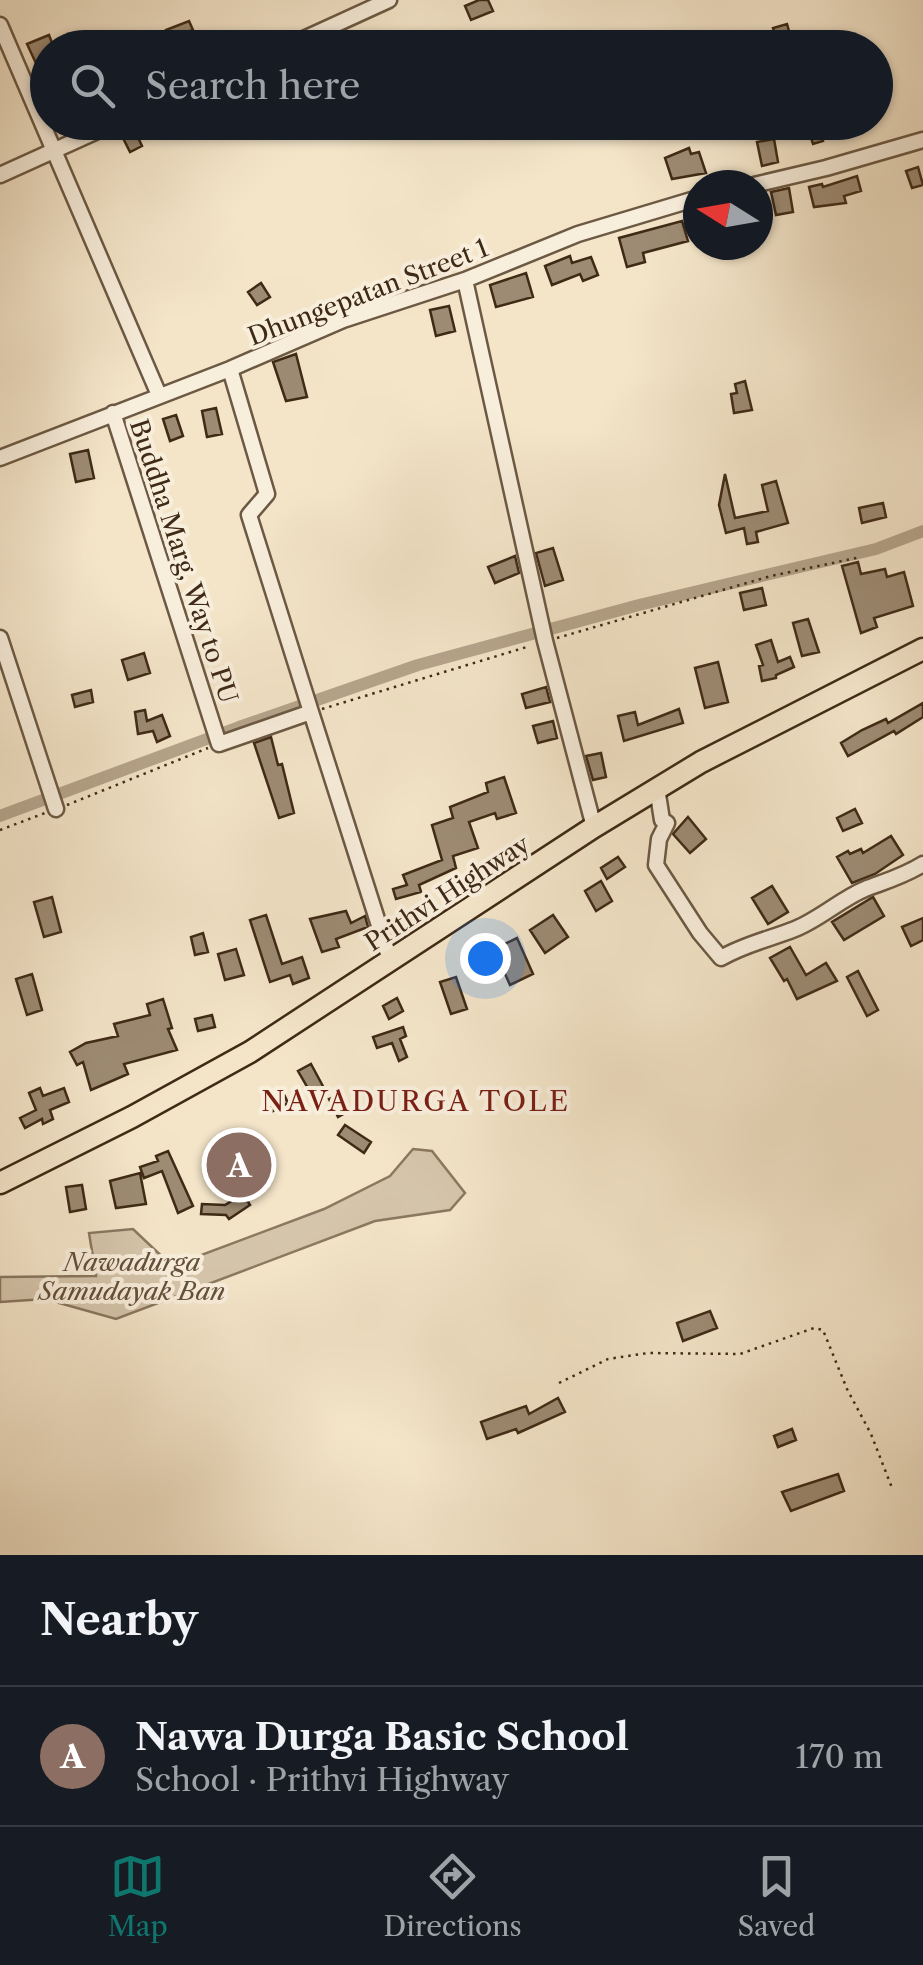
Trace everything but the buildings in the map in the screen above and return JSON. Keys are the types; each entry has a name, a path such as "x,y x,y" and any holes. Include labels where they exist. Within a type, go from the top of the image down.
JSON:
{"highway":[{"name":"Prithvi Highway","path":"0,1183 195,1083 276,1035 658,788 793,713 923,649"}],"street":[{"path":"323,30 389,0"},
{"path":"0,25 30,95"},
{"path":"49,140 159,395"},
{"path":"0,174 78,140"},
{"path":"773,181 923,140"},
{"name":"Dhungepatan Street 1","path":"0,458 230,369 343,320 465,280 578,234 683,202"},
{"path":"465,280 545,641 594,827"},
{"path":"230,369 267,494 249,515 390,960"},
{"name":"Buddha Marg, Way to PU","path":"113,413 218,744 312,712"},
{"path":"0,638 56,809"},
{"path":"658,788 662,820 668,822 660,839 656,865 721,958 746,944 794,929 828,913 862,890 900,878 923,864"}],"path":[{"path":"312,712 771,576 861,557"},
{"path":"0,830 218,744"},
{"path":"559,1383 608,1359 648,1354 740,1354 814,1328 823,1330 892,1488"}],"green space":[{"name":"Nawadurga Samudayak Ban","path":"413,1149 432,1151 465,1193 450,1210 375,1221 116,1319 45,1299 0,1302 0,1277 96,1276 89,1233 133,1229 172,1266 324,1209 390,1176"}],"waterway":[{"path":"0,816 418,665 639,605 876,549 923,531"}],"place":[{"name":"Nawa Durga Basic School","path":"239,1165"}],"district":[{"name":"NAVADURGA TOLE","path":"416,1101"}]}
